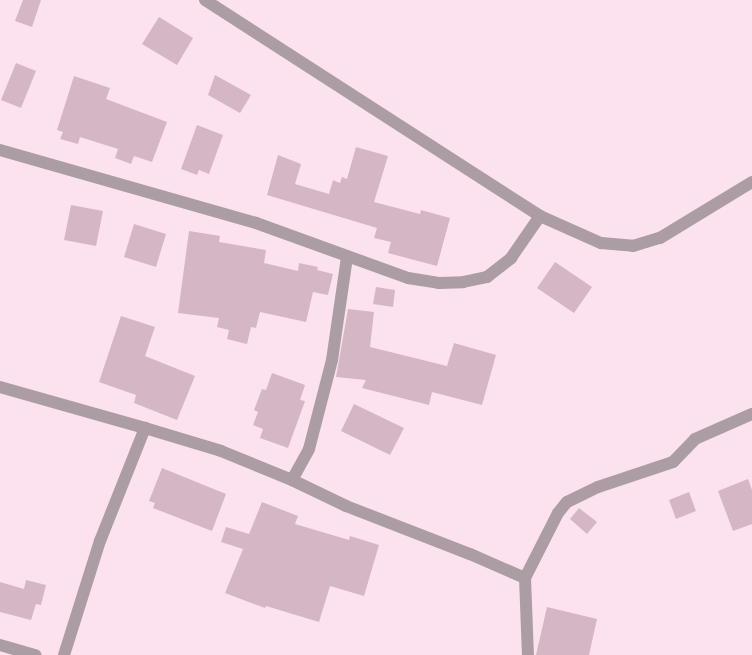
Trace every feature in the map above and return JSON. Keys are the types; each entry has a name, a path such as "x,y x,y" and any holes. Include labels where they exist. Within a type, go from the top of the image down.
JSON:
{"street":[{"path":"205,0 540,216 601,243 633,246 660,238 752,182"},
{"path":"0,150 256,223 408,278 439,283 464,282 487,277 511,258 540,216"},
{"path":"292,480 308,449 332,360 346,257"},
{"path":"0,387 221,451 292,480 346,506 470,554 524,578"},
{"path":"528,655 524,578 558,513 567,502 598,486 672,462 695,439 752,414"},
{"path":"64,655 100,541 145,428"},
{"path":"0,645 36,655"}],"building":[{"path":"23,0 41,0 32,27 15,21"},
{"path":"159,17 193,38 177,65 142,44"},
{"path":"16,63 36,71 21,108 1,100"},
{"path":"215,75 251,95 240,113 208,95"},
{"path":"74,76 110,88 106,99 167,122 152,162 134,156 131,164 115,158 118,149 80,137 78,144 60,139 63,132 57,130"},
{"path":"197,125 223,135 209,174 199,170 197,175 181,169"},
{"path":"356,147 388,156 374,202 420,214 421,210 450,218 437,266 388,253 391,242 374,238 377,228 267,195 278,155 301,164 295,184 329,194 333,180 340,183 342,177 347,179"},
{"path":"71,205 103,211 96,246 64,240"},
{"path":"134,224 166,234 156,267 124,257"},
{"path":"189,231 220,236 219,242 266,250 264,263 298,271 299,263 318,267 317,270 333,274 328,295 313,292 306,322 260,312 256,328 251,327 247,344 227,339 229,330 217,327 219,318 178,313"},
{"path":"555,262 592,287 574,313 537,288"},
{"path":"376,287 395,290 393,307 373,304"},
{"path":"348,309 374,312 370,347 447,366 454,343 496,355 482,405 432,392 429,405 362,388 366,380 336,377"},
{"path":"121,316 155,327 145,356 195,376 177,420 134,403 136,395 99,382"},
{"path":"272,373 305,385 300,400 305,401 288,448 260,438 263,429 253,425 258,412 254,410 262,389 266,390"},
{"path":"354,404 404,428 390,455 341,431"},
{"path":"162,468 226,494 212,531 153,508 155,503 149,501"},
{"path":"748,479 752,490 752,524 733,531 718,491"},
{"path":"689,492 696,511 676,519 669,500"},
{"path":"262,502 298,516 295,524 349,540 350,536 379,545 364,596 330,586 319,622 266,606 265,608 225,593 243,549 221,542 226,527 249,534"},
{"path":"579,508 597,522 587,534 570,519"},
{"path":"26,580 46,585 41,605 36,604 31,620 0,612 0,582 24,589"},
{"path":"547,607 597,619 589,655 536,655"}]}
